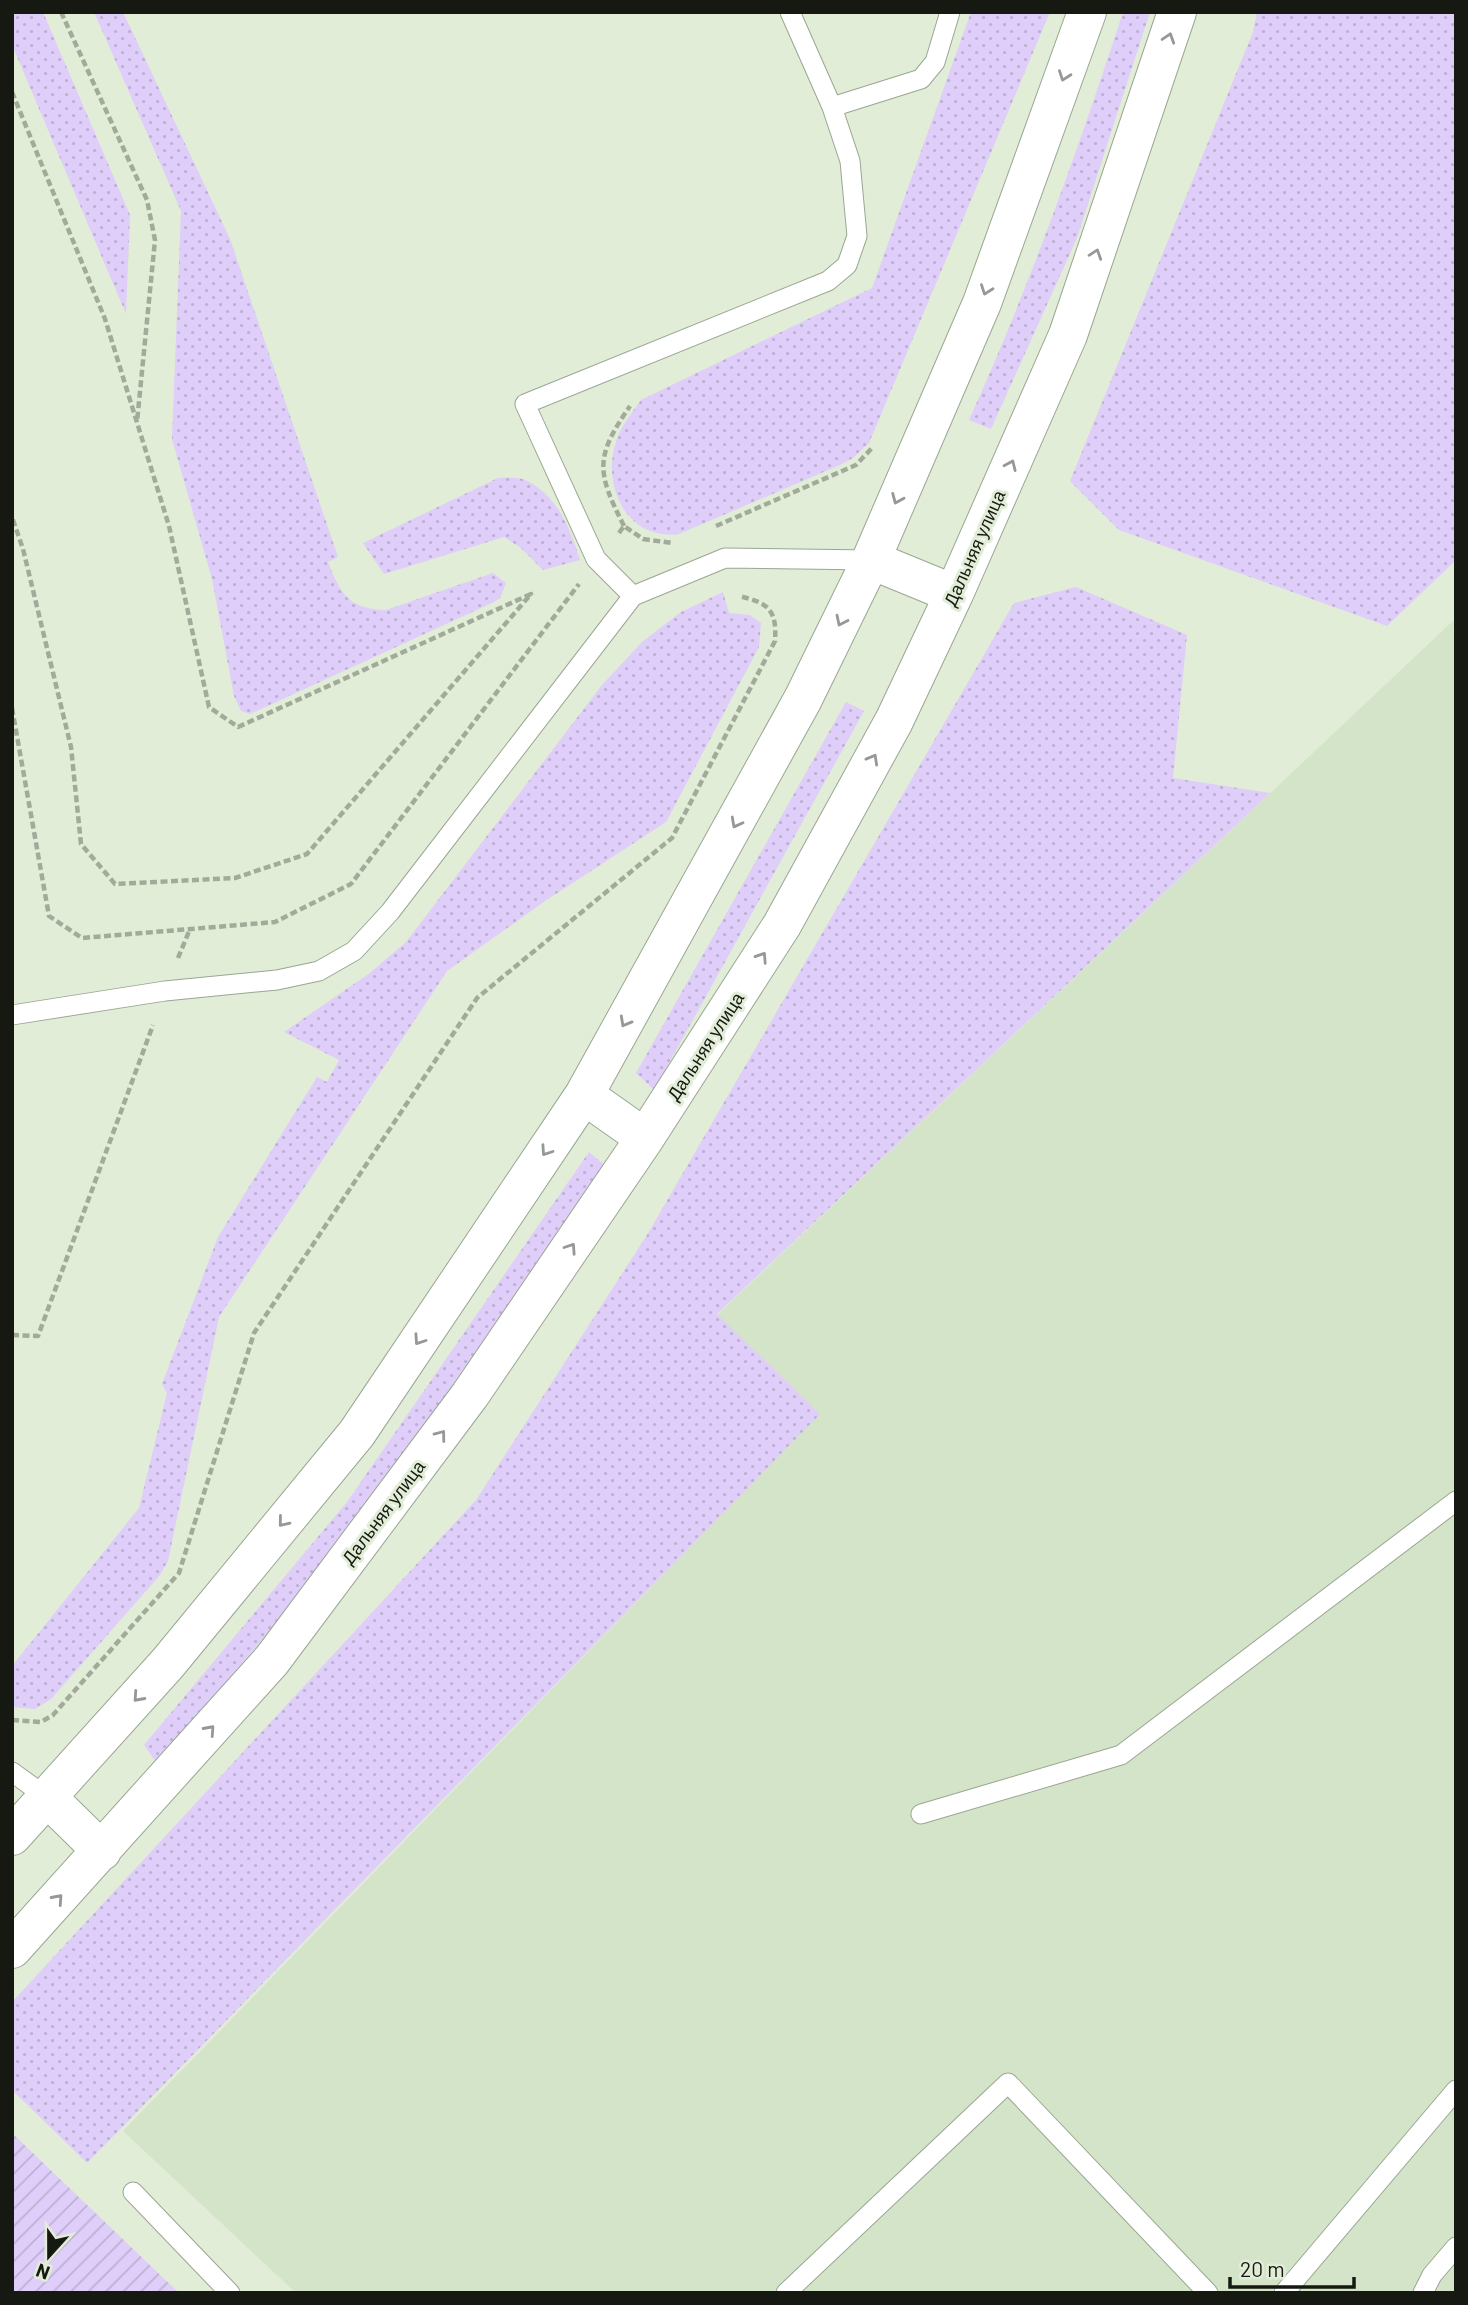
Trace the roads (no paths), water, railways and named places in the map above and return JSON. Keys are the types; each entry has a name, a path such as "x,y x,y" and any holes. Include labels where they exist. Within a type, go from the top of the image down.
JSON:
{"main road":[{"path":"12,1836 168,1663 357,1433 584,1095 803,699 871,560 982,303 1087,12"},
{"name":"Дальняя улица","path":"12,1950 272,1660 470,1395 645,1138 782,925 894,721 954,594 1068,335 1177,12"},
{"path":"871,560 954,594"},
{"path":"584,1095 645,1138"},
{"path":"48,1798 102,1851"}],"lane":[{"path":"632,596 596,559 525,404 828,281 847,265 857,236 850,161 832,107 790,12"},
{"path":"832,107 921,79 935,62 950,12"},
{"path":"13,1010 277,980 318,971 354,951 390,912 632,596 724,558 871,560"},
{"path":"921,1814 1121,1755 1456,1500"},
{"path":"12,1772 48,1798"},
{"path":"786,2293 1008,2083 1208,2293"},
{"path":"1284,2293 1456,2090"},
{"path":"133,2192 230,2293"},
{"path":"1423,2293 1432,2275 1456,2247"}]}
